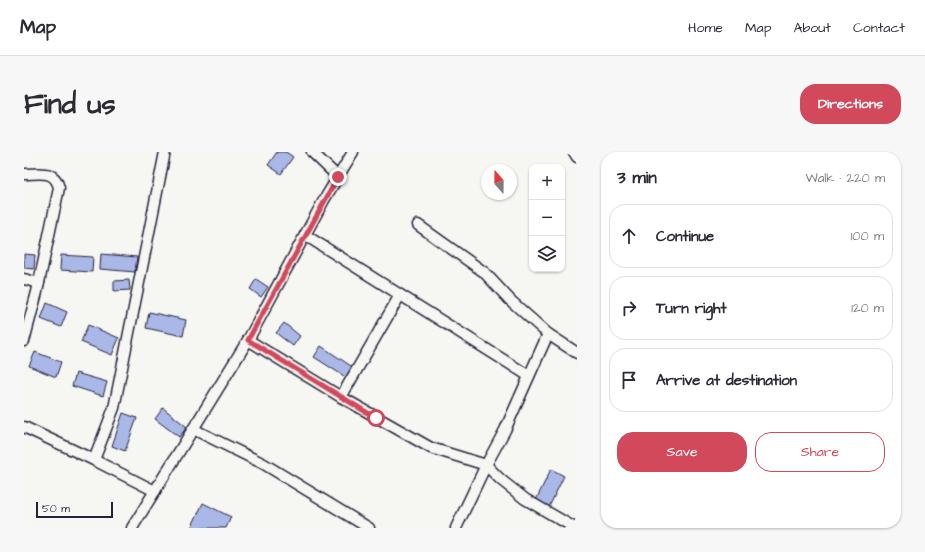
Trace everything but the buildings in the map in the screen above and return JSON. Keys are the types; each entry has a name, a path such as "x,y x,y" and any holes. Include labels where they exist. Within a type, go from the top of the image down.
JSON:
{"street":[{"path":"94,460 114,408 165,152"},
{"path":"312,152 338,177"},
{"path":"132,528 248,340 305,235 353,152"},
{"path":"574,152 577,157"},
{"path":"24,174 44,174 53,176 58,180 59,188 39,283 24,341"},
{"path":"418,225 484,272 510,300 548,334 577,353"},
{"path":"305,235 529,376"},
{"path":"24,279 39,283"},
{"path":"341,397 400,295"},
{"path":"456,528 486,465 505,430 548,334"},
{"path":"248,340 341,397 431,448 486,465 501,480 525,499 575,528"},
{"path":"24,427 155,491"},
{"path":"193,429 264,464 369,528"}],"route":[{"path":"338,177 248,340 376,418"}]}
